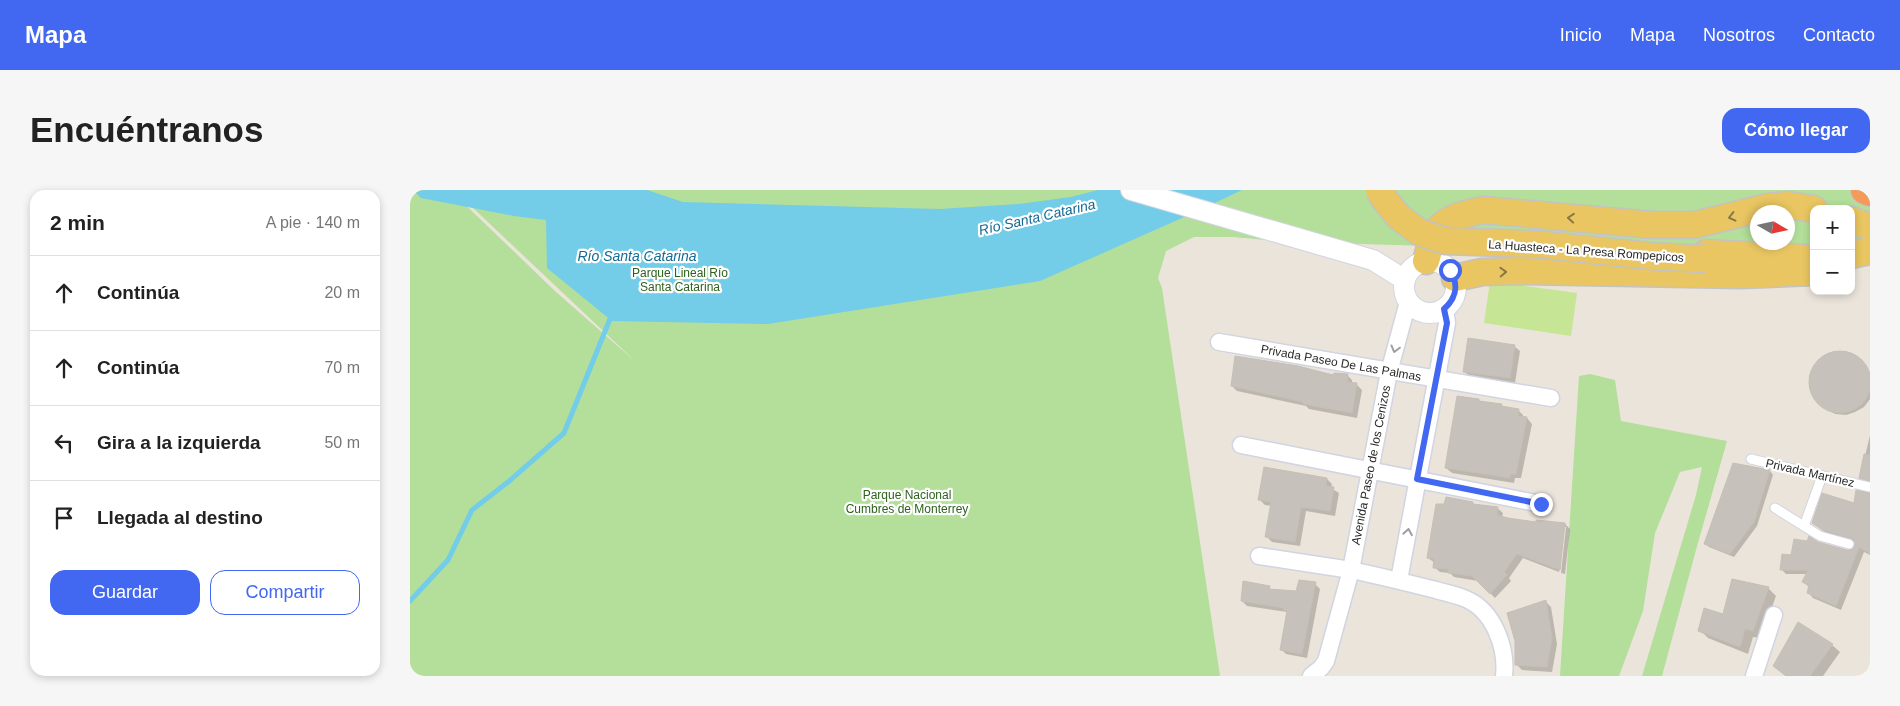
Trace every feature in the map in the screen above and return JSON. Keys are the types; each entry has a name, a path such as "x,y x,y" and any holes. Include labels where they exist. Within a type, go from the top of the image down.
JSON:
{"highway":[{"path":"1865,190 1870,192"}],"main road":[{"name":"La Huasteca - La Presa Rompepicos","path":"1379,190 1384,200 1400,217 1419,232 1445,242 1535,244 1652,256 1810,258"},
{"name":"La Huasteca - La Presa Rompepicos","path":"1392,190 1407,207 1425,220 1446,229 1479,234 1592,240 1706,256 1810,267"},
{"path":"1426,261 1435,233 1444,224 1468,213 1483,210 1653,226 1694,225 1767,207 1788,205 1810,208"},
{"path":"1855,221 1870,227"},
{"path":"1855,254 1870,252"},
{"path":"1855,269 1870,269"},
{"path":"1455,278 1482,272 1519,271 1740,275 1810,272"}],"street":[{"path":"1131,190 1373,260 1405,280"},
{"path":"1426,261 1435,261 1444,265 1455,278 1455,295 1451,303 1437,312 1429,313 1414,308 1408,302 1405,295 1405,280 1413,267 1426,261"},
{"name":"Avenida Paseo de los Cenizos","path":"1311,676 1321,668 1329,654 1351,570 1389,372 1408,302"},
{"path":"1399,580 1447,323 1444,309"},
{"name":"Privada Paseo De Las Palmas","path":"1220,342 1551,398"},
{"path":"1240,445 1541,504"},
{"path":"1259,556 1351,570 1399,580 1466,599 1482,610 1492,623 1501,642 1505,666 1504,676"},
{"path":"1754,676 1774,615"}],"lane":[{"name":"Privada Martínez","path":"1750,459 1870,487"},
{"path":"1804,526 1822,476"},
{"path":"1775,508 1820,536 1849,544"}],"green space":[{"name":"Parque Nacional Cumbres de Monterrey","path":"410,190 450,190 556,292 636,362 454,190 1870,190 1870,258 1855,258 1855,205 1810,205 1810,257 1290,242 1233,237 1194,237 1166,251 1158,278 1162,288 1220,676 410,676"},
{"path":"1490,281 1577,293 1571,336 1484,323"},
{"path":"1590,374 1615,380 1621,421 1727,441 1662,676 1642,676 1696,495 1702,467 1680,472 1655,533 1643,611 1619,676 1560,676 1579,376"}],"water":[{"name":"Río Santa Catarina","path":"413,190 647,190 683,202 940,209 1019,204 1071,197 1098,190 1242,190 1040,281 768,324 612,321 547,268 546,220 514,216 421,198"}],"building":[{"path":"1468,338 1515,345 1510,378 1463,372"},
{"path":"1840,351 1852,354 1862,360 1868,370 1871,382 1868,394 1862,404 1852,410 1840,413 1828,410 1818,404 1812,394 1809,382 1812,370 1818,360 1828,354"},
{"path":"1235,356 1298,366 1333,375 1334,373 1348,374 1347,382 1357,383 1352,413 1303,404 1303,402 1231,386"},
{"path":"1457,396 1479,399 1479,401 1502,404 1501,406 1519,409 1518,416 1527,417 1516,474 1510,474 1510,478 1445,468"},
{"path":"1864,454 1870,455 1870,481 1859,478"},
{"path":"1733,463 1770,470 1754,522 1730,554 1704,544"},
{"path":"1264,467 1327,478 1326,486 1334,487 1330,511 1301,507 1295,542 1265,537 1271,502 1258,500"},
{"path":"1856,490 1870,493 1870,554 1859,547 1836,606 1807,593 1809,585 1802,582 1808,570 1780,570 1782,554 1791,555 1794,539 1807,541 1809,536 1818,542 1847,550 1853,549 1855,543 1853,539 1823,530 1812,523 1822,493 1854,503"},
{"path":"1446,497 1473,502 1473,504 1498,507 1497,515 1508,518 1536,522 1536,520 1565,523 1560,570 1517,554 1504,572 1507,575 1490,594 1472,576 1448,573 1448,569 1433,568 1434,559 1427,558 1436,504 1444,504"},
{"path":"1732,579 1769,587 1753,631 1745,629 1740,647 1698,631 1704,608 1723,614"},
{"path":"1299,580 1316,582 1302,654 1280,650 1287,611 1283,610 1284,608 1241,601 1243,581 1270,586 1269,589 1296,591"},
{"path":"1546,600 1552,638 1547,667 1515,665 1515,641 1507,613"},
{"path":"1798,622 1833,644 1810,676 1786,676 1773,666"}],"waterway":[{"path":"410,601 448,560 472,510 508,482 564,433 612,314"}],"route":[{"path":"1450,270 1455,278 1455,295 1451,303 1444,309 1447,323 1417,479 1541,504"}],"park label":[{"name":"Parque Lineal Río Santa Catarina","path":"680,280"}]}
